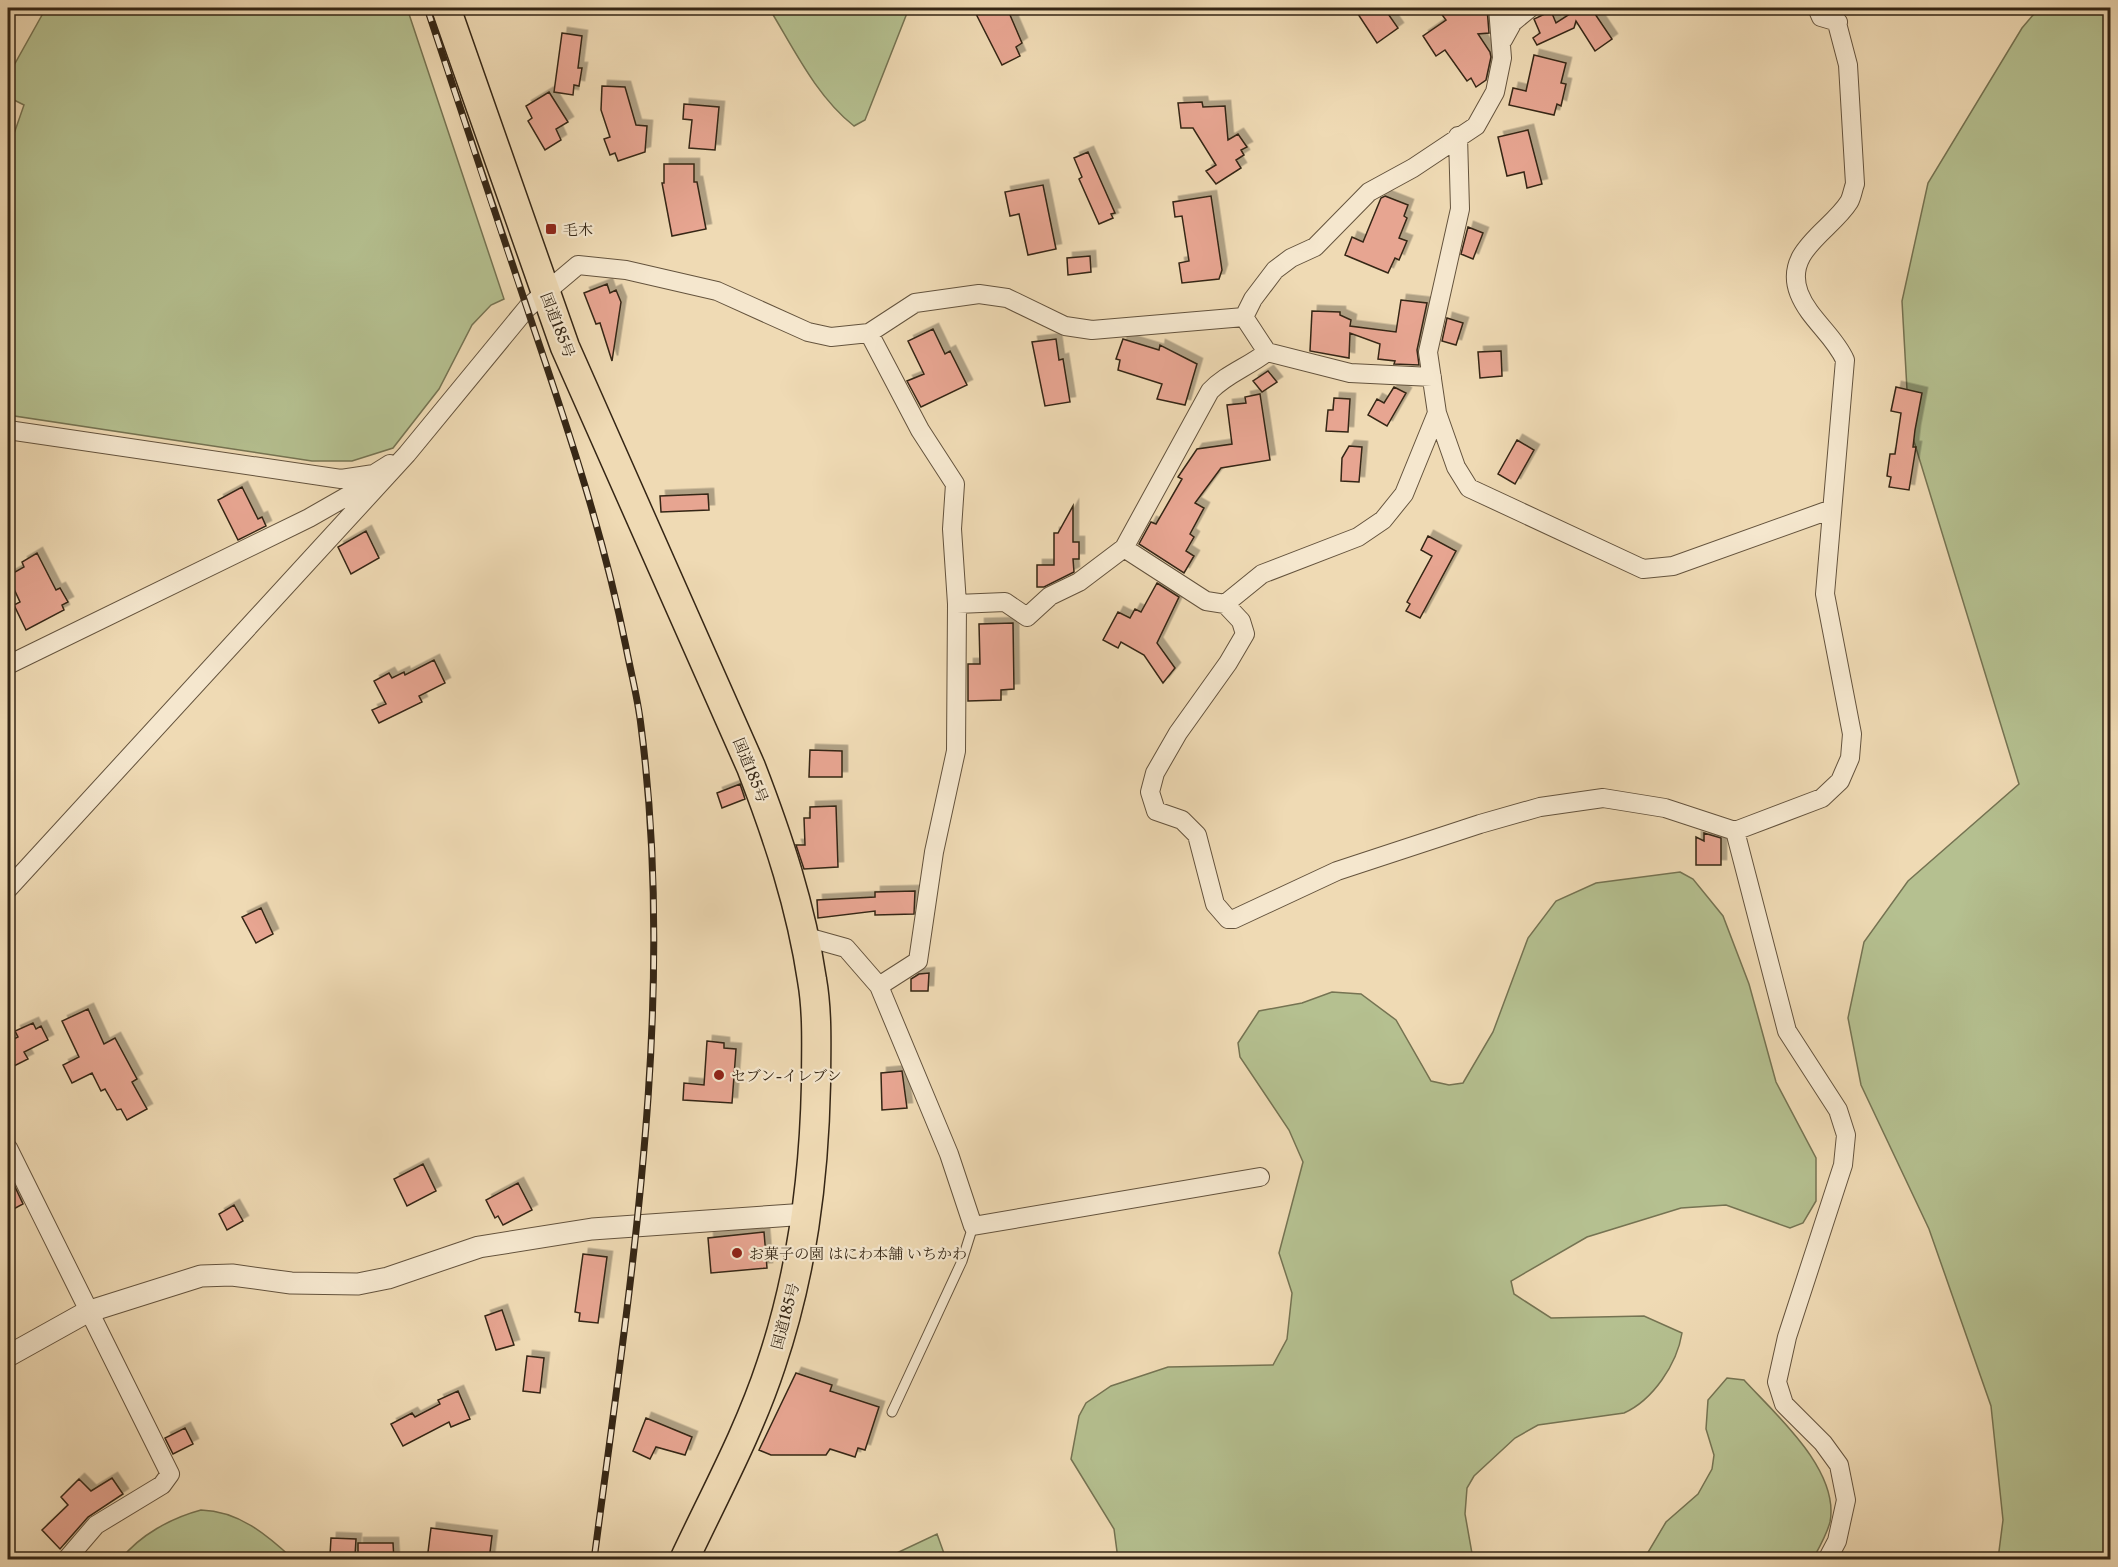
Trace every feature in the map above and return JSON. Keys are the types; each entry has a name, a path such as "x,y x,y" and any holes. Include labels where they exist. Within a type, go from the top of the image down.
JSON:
{"highway":[{"name":"国道185号","path":"446,8 565,347 751,767 786,862 813,982 816,1057 815,1122 807,1214 789,1306 771,1366 754,1409 684,1560"}],"street":[{"path":"1244,317 1253,299 1275,270 1291,258 1315,247 1332,233 1369,192 1413,168 1476,126 1495,92 1502,58 1503,40 1498,8"},
{"path":"1503,40 1513,22 1530,8"},
{"path":"1124,548 1206,601 1225,604 1241,621 1245,634 1228,663 1178,733 1155,773 1150,792 1156,812 1182,820 1197,836 1215,904 1228,919 1234,920 1337,871 1479,824 1540,807 1603,798 1665,808 1735,831 1822,798 1840,781 1850,758 1852,734 1825,594 1845,360 1837,343 1808,309 1798,290 1797,270 1804,250 1849,201 1855,184 1848,65 1835,15 1821,17 1817,8"},
{"path":"1458,136 1460,208 1428,352 1437,413 1456,467 1469,488 1643,569 1673,566 1832,508"},
{"path":"8,889 407,454 527,308 578,265 626,270 717,291 808,332 831,337 869,333 915,303 979,294 1007,298 1065,326 1092,330 1244,317"},
{"path":"1244,317 1267,352 1350,373 1432,377"},
{"path":"869,333 921,430 955,484 952,529 957,604 957,751 934,852 918,961 879,986"},
{"path":"957,604 1005,602 1027,617 1050,596 1079,582 1124,548 1210,391 1223,378 1245,369 1267,352"},
{"path":"1225,604 1262,574 1358,537 1383,520 1404,494 1437,413"},
{"path":"8,430 341,479 374,474 407,454"},
{"path":"8,665 309,518 351,494 373,490"},
{"path":"1735,831 1787,1031 1838,1110 1846,1135 1843,1166 1787,1337 1777,1382 1784,1404 1823,1443 1839,1465 1846,1500 1837,1542 1827,1560"},
{"path":"803,936 846,948 879,986 950,1154 973,1226 1260,1178"},
{"path":"8,1148 87,1312 170,1474 162,1485 96,1525 66,1560"},
{"path":"8,1356 87,1312 201,1276 232,1275 291,1283 358,1284 388,1278 480,1247 569,1233 807,1214"}],"lane":[{"path":"892,1412 962,1261 973,1226"}],"green space":[{"path":"46,8 407,8 504,299 491,305 472,325 439,389 393,448 352,461 312,461 8,415 8,151 24,105 8,97 8,76"},
{"path":"769,8 909,8 865,120 854,126 828,101"},
{"path":"2039,8 2110,8 2110,1559 1998,1559 2003,1520 1991,1406 1929,1229 1861,1085 1848,1018 1864,942 1908,881 2019,784 1909,425 1902,301 1928,183 2022,28"},
{"path":"1680,872 1693,879 1723,916 1749,984 1776,1082 1816,1158 1816,1201 1803,1223 1790,1228 1726,1205 1681,1208 1587,1237 1511,1281 1514,1294 1551,1318 1644,1316 1682,1333 1669,1369 1654,1390 1635,1407 1624,1413 1538,1425 1515,1438 1474,1476 1467,1488 1465,1514 1473,1559 1118,1559 1114,1529 1071,1459 1079,1416 1086,1403 1111,1386 1168,1367 1273,1365 1287,1339 1292,1293 1279,1253 1303,1162 1289,1130 1240,1057 1238,1043 1259,1011 1302,1003 1332,992 1361,994 1396,1020 1431,1081 1449,1085 1463,1083 1493,1032 1528,938 1556,901 1596,883"},
{"path":"1727,1378 1744,1380 1772,1409 1802,1444 1825,1483 1830,1502 1830,1522 1813,1559 1644,1559 1666,1522 1698,1494 1712,1469 1714,1455 1706,1429 1708,1400"},
{"path":"201,1510 228,1515 252,1526 293,1559 121,1559 137,1542 157,1528"},
{"path":"937,1534 946,1559 884,1559"}],"building":[{"path":"973,8 1007,8 1022,43 1016,47 1020,56 1002,65"},
{"path":"1354,8 1384,8 1398,28 1377,43"},
{"path":"1437,8 1487,8 1489,33 1478,34 1491,57 1486,80 1476,87 1471,78 1467,81 1445,50 1436,56 1423,36 1446,20"},
{"path":"1579,8 1591,8 1612,39 1595,51 1576,21 1574,28 1537,45 1533,38 1540,33 1534,19 1551,11 1556,23"},
{"path":"562,33 582,36 578,68 582,68 579,86 574,85 573,95 554,92"},
{"path":"1534,55 1566,63 1561,83 1566,84 1561,106 1557,104 1554,115 1509,105 1513,88 1526,91"},
{"path":"602,86 625,87 636,125 647,126 645,152 618,161 615,153 610,155 604,139 610,137 601,110"},
{"path":"549,92 568,122 556,129 561,140 545,150 528,121 532,118 526,106"},
{"path":"1202,102 1203,107 1225,106 1228,140 1238,134 1247,147 1241,150 1244,155 1236,160 1241,168 1216,184 1206,171 1216,165 1193,128 1181,128 1178,103"},
{"path":"684,104 719,107 715,150 689,148 692,120 683,119"},
{"path":"1528,130 1542,184 1527,188 1524,172 1507,176 1498,137"},
{"path":"1088,152 1115,213 1111,214 1113,218 1099,224 1079,179 1082,177 1074,158"},
{"path":"664,164 694,164 694,182 697,182 706,229 672,236 662,183 664,183"},
{"path":"1043,185 1056,249 1028,255 1019,214 1010,216 1005,192"},
{"path":"1211,196 1222,270 1219,279 1182,283 1179,263 1189,261 1182,216 1175,217 1173,202"},
{"path":"1385,196 1408,205 1404,216 1407,218 1399,238 1407,241 1399,260 1395,258 1388,273 1345,255 1352,237 1363,242 1381,198"},
{"path":"1468,227 1483,233 1473,259 1461,254"},
{"path":"1090,256 1091,272 1068,275 1067,258"},
{"path":"607,284 610,293 616,290 621,302 612,361 600,323 596,324 584,293"},
{"path":"1401,300 1427,303 1417,350 1419,365 1394,364 1395,361 1378,359 1380,344 1350,333 1349,358 1310,351 1312,311 1340,312 1340,315 1351,320 1350,326 1396,332"},
{"path":"1447,318 1463,323 1456,345 1442,341"},
{"path":"933,329 945,354 950,351 967,385 921,407 907,381 924,374 908,341"},
{"path":"1056,339 1059,360 1063,359 1070,402 1045,406 1032,342"},
{"path":"1123,339 1159,350 1160,345 1197,364 1185,405 1157,399 1162,384 1118,370 1120,360 1116,359"},
{"path":"1501,351 1502,376 1480,378 1478,352"},
{"path":"1268,371 1277,382 1262,392 1253,381"},
{"path":"1394,387 1406,393 1387,426 1368,415 1377,399 1384,403"},
{"path":"1896,387 1922,393 1915,430 1913,447 1916,447 1909,490 1889,487 1891,477 1887,476 1890,454 1895,454 1901,413 1891,411"},
{"path":"1260,394 1270,460 1221,468 1195,503 1204,508 1190,534 1194,537 1186,551 1194,556 1184,573 1139,544 1151,522 1156,524 1182,479 1178,477 1197,449 1232,444 1227,405 1246,403 1245,397"},
{"path":"1334,398 1350,399 1348,432 1326,431 1328,410 1333,410"},
{"path":"1517,440 1534,450 1515,484 1498,474"},
{"path":"1349,446 1362,447 1359,482 1341,481 1342,458"},
{"path":"242,487 258,519 262,517 266,526 238,540 218,500"},
{"path":"708,494 709,510 661,512 660,496"},
{"path":"1073,506 1073,542 1079,542 1079,559 1073,559 1074,572 1044,587 1037,587 1037,565 1054,565 1054,533 1058,533"},
{"path":"366,531 379,558 351,574 338,547"},
{"path":"1428,536 1456,551 1420,618 1406,611 1410,604 1407,602 1432,556 1421,550"},
{"path":"37,553 56,590 60,588 68,602 62,605 64,610 26,630 14,605 20,602 8,576 24,567 22,562"},
{"path":"1157,583 1179,597 1157,643 1175,668 1163,683 1144,655 1121,642 1118,648 1103,640 1118,612 1130,618 1135,609 1141,612"},
{"path":"1013,623 1014,689 1001,690 1001,700 968,701 968,664 980,664 979,624"},
{"path":"434,660 445,683 419,696 422,702 379,723 372,710 386,704 374,681 389,673 392,678 404,672 405,675"},
{"path":"810,750 842,751 842,777 809,777"},
{"path":"740,784 745,799 722,808 717,793"},
{"path":"836,806 838,867 804,869 796,845 805,845 804,818 810,818 810,807"},
{"path":"1704,833 1721,838 1721,865 1696,865 1696,837 1704,841"},
{"path":"915,891 914,914 875,915 875,911 818,918 817,900 875,897 875,892"},
{"path":"261,908 273,934 256,943 242,917"},
{"path":"929,973 928,991 911,991 911,979 919,974"},
{"path":"88,1009 104,1044 115,1038 137,1079 132,1082 147,1109 127,1120 121,1109 117,1110 105,1089 101,1091 92,1073 72,1083 63,1065 79,1057 62,1021"},
{"path":"33,1023 36,1029 41,1026 48,1040 24,1052 28,1059 8,1069 8,1042 18,1037 15,1031"},
{"name":"セブン-イレブン","path":"707,1041 724,1043 724,1048 736,1049 732,1103 683,1100 684,1083 704,1085"},
{"path":"902,1071 907,1108 882,1110 881,1073"},
{"path":"423,1164 436,1191 407,1206 394,1179"},
{"path":"8,1172 23,1204 8,1212"},
{"path":"518,1183 532,1210 503,1225 498,1216 495,1218 486,1200"},
{"path":"234,1205 243,1221 227,1230 219,1214"},
{"name":"お菓子の園 はにわ本舗 いちかわ","path":"764,1232 767,1268 711,1273 708,1238"},
{"path":"583,1254 607,1257 598,1323 579,1321 580,1313 575,1312"},
{"path":"502,1310 514,1345 496,1350 485,1316"},
{"path":"527,1356 544,1358 540,1393 523,1391"},
{"path":"796,1373 832,1385 830,1391 879,1407 865,1450 858,1448 855,1457 830,1449 826,1455 771,1455 759,1450"},
{"path":"458,1391 470,1419 451,1427 449,1422 403,1446 391,1424 412,1413 415,1417 440,1404 438,1400"},
{"path":"646,1418 692,1437 685,1455 656,1447 650,1459 633,1451"},
{"path":"185,1428 193,1444 173,1454 165,1438"},
{"path":"112,1478 123,1494 88,1517 60,1549 42,1530 68,1505 61,1497 79,1479 91,1491"},
{"path":"431,1528 492,1536 489,1560 427,1560"},
{"path":"331,1538 356,1539 355,1556 330,1555"},
{"path":"358,1543 393,1543 394,1560 358,1560"}],"railway":[{"path":"427,8 585,485 617,606 641,726 651,831 654,935 651,1039 634,1248 594,1560"}],"place":[{"name":"毛木","path":"551,229"},
{"name":"セブン-イレブン","path":"719,1075"},
{"name":"お菓子の園 はにわ本舗 いちかわ","path":"737,1253"}]}
